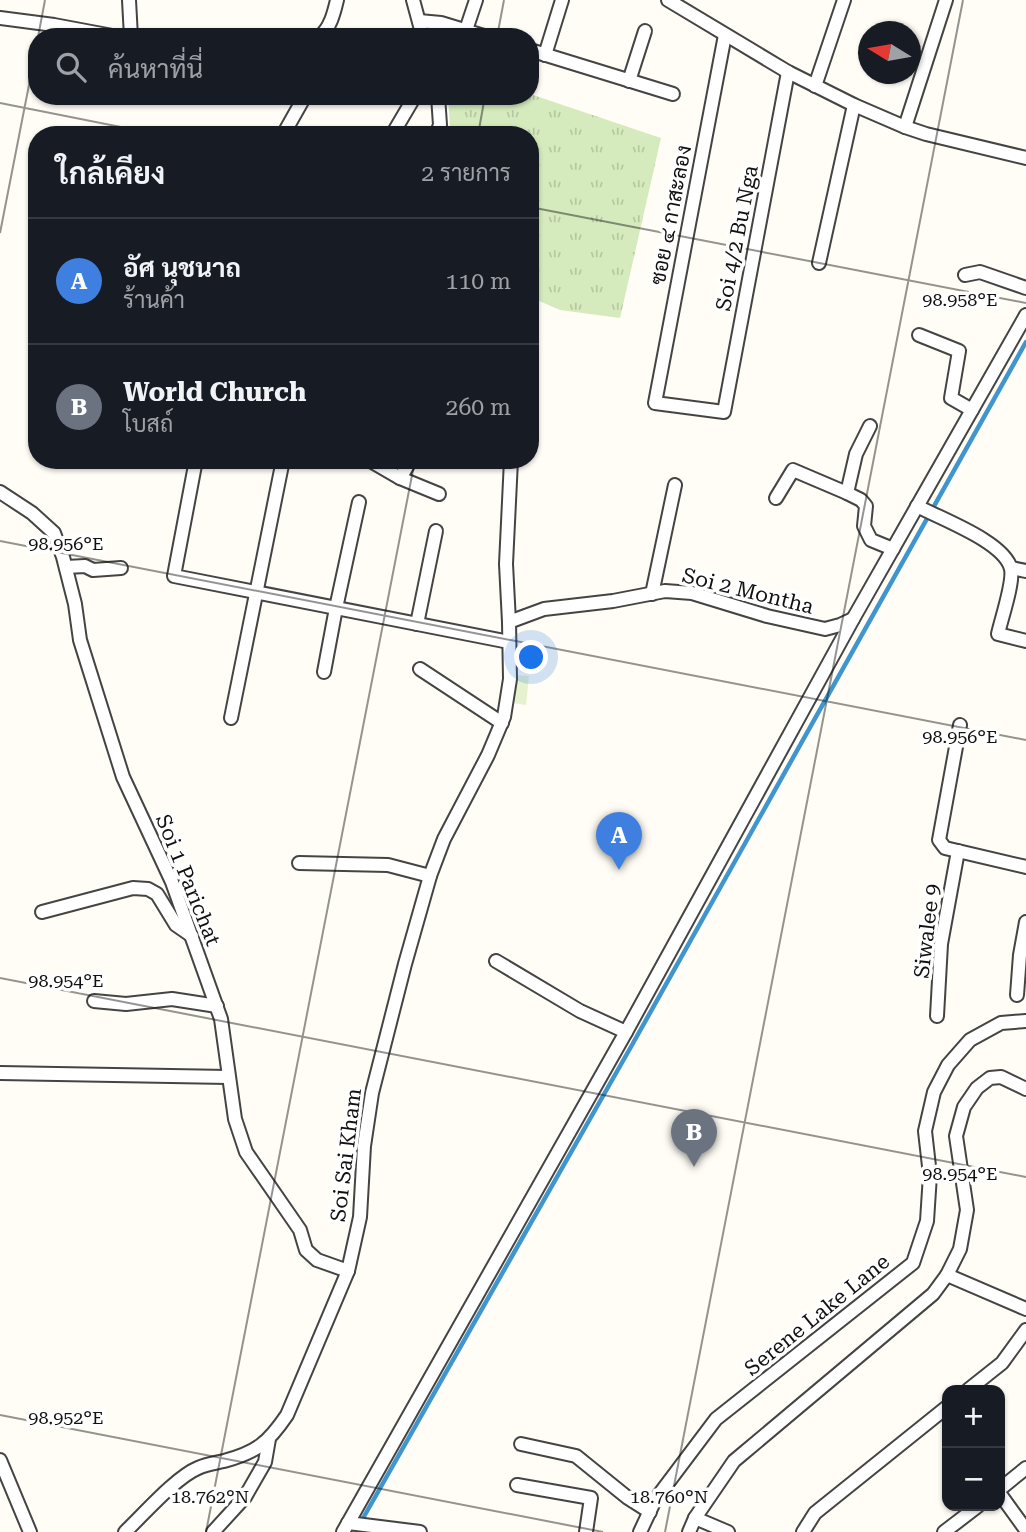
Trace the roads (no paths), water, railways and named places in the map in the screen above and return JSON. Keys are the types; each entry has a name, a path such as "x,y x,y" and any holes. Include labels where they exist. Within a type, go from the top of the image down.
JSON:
{"street":[{"path":"128,0 130,28"},
{"path":"327,28 337,0"},
{"path":"413,0 421,28"},
{"path":"467,28 476,0"},
{"path":"545,55 562,0"},
{"path":"668,0 692,6 725,35 788,72 854,105 926,134 1026,159"},
{"path":"815,86 844,0"},
{"path":"905,127 946,0"},
{"path":"0,18 74,28"},
{"path":"419,21 459,28"},
{"path":"629,81 645,31"},
{"name":"ซอย ๔ กาสะลอง","path":"724,412 655,403 725,35"},
{"path":"539,53 673,94"},
{"name":"Soi 4/2 Bu Nga","path":"724,412 788,72"},
{"path":"288,126 300,105"},
{"path":"397,126 410,105"},
{"path":"439,105 440,126"},
{"path":"819,263 854,105"},
{"path":"965,275 980,272 1026,288"},
{"path":"420,1532 346,1527 626,1032 853,619 893,549 926,511 972,410 1026,315"},
{"path":"919,335 959,351 951,398 972,410"},
{"path":"847,493 856,454 870,426"},
{"path":"194,469 174,576 509,642"},
{"path":"231,718 281,469"},
{"path":"384,469 439,494"},
{"path":"400,478 406,469"},
{"name":"Soi Sai Kham","path":"125,1532 179,1480 197,1468 239,1457 259,1448 276,1432 287,1415 348,1271 360,1217 364,1146 372,1093 405,964 430,876 444,839 505,717 509,679 506,564 510,469"},
{"path":"776,498 793,470 847,493 861,500 866,506 864,526 871,540 893,549"},
{"path":"652,594 675,485"},
{"name":"Soi 1 Parichat","path":"0,492 32,513 54,533 75,604 80,640 123,778 172,882 217,1006 235,1119 246,1152 300,1230 306,1250 317,1260 348,1271"},
{"path":"324,672 359,502"},
{"path":"926,511 1004,554 1011,568 1012,578 998,634 1026,641"},
{"path":"417,624 436,531"},
{"path":"66,567 85,566 93,570 121,568"},
{"path":"1011,568 1026,571"},
{"name":"Soi 2 Montha","path":"509,622 544,609 613,601 665,591 692,593 767,616 825,629 853,619"},
{"path":"420,669 502,723"},
{"path":"960,725 939,840 945,848 1026,867"},
{"name":"Siwalee 9","path":"937,1016 941,944 958,851"},
{"path":"299,863 388,864 430,876"},
{"path":"42,912 133,888 148,889 157,894 176,925 192,937"},
{"path":"1017,996 1026,922"},
{"path":"496,961 580,1011 626,1032"},
{"path":"94,1001 126,1004 172,999 217,1006"},
{"name":"Serene Lake Lane","path":"640,1532 655,1500 716,1419 913,1263 927,1221 930,1175 925,1131 934,1092 948,1065 971,1041 1001,1023 1026,1021"},
{"path":"0,1073 228,1077"},
{"path":"689,1532 695,1518 734,1461 933,1294 960,1250 967,1210 956,1136 964,1107 977,1088 990,1078 1002,1077 1026,1089"},
{"path":"947,1275 1026,1309"},
{"path":"974,1385 1002,1363 1026,1330"},
{"path":"803,1532 815,1513 942,1411"},
{"path":"213,1532 245,1497 265,1462 269,1439"},
{"path":"521,1444 576,1456 650,1512"},
{"path":"0,1460 30,1532"},
{"path":"1005,1487 1026,1468"},
{"path":"517,1485 592,1498 586,1532"},
{"path":"1005,1499 1026,1530"},
{"path":"944,1532 971,1511"},
{"path":"695,1518 728,1532"}],"waterway":[{"path":"362,1520 1026,342"}],"place":[{"name":"อัศ นุชนาถ","path":"619,870"},
{"name":"World Church","path":"694,1167"}]}
